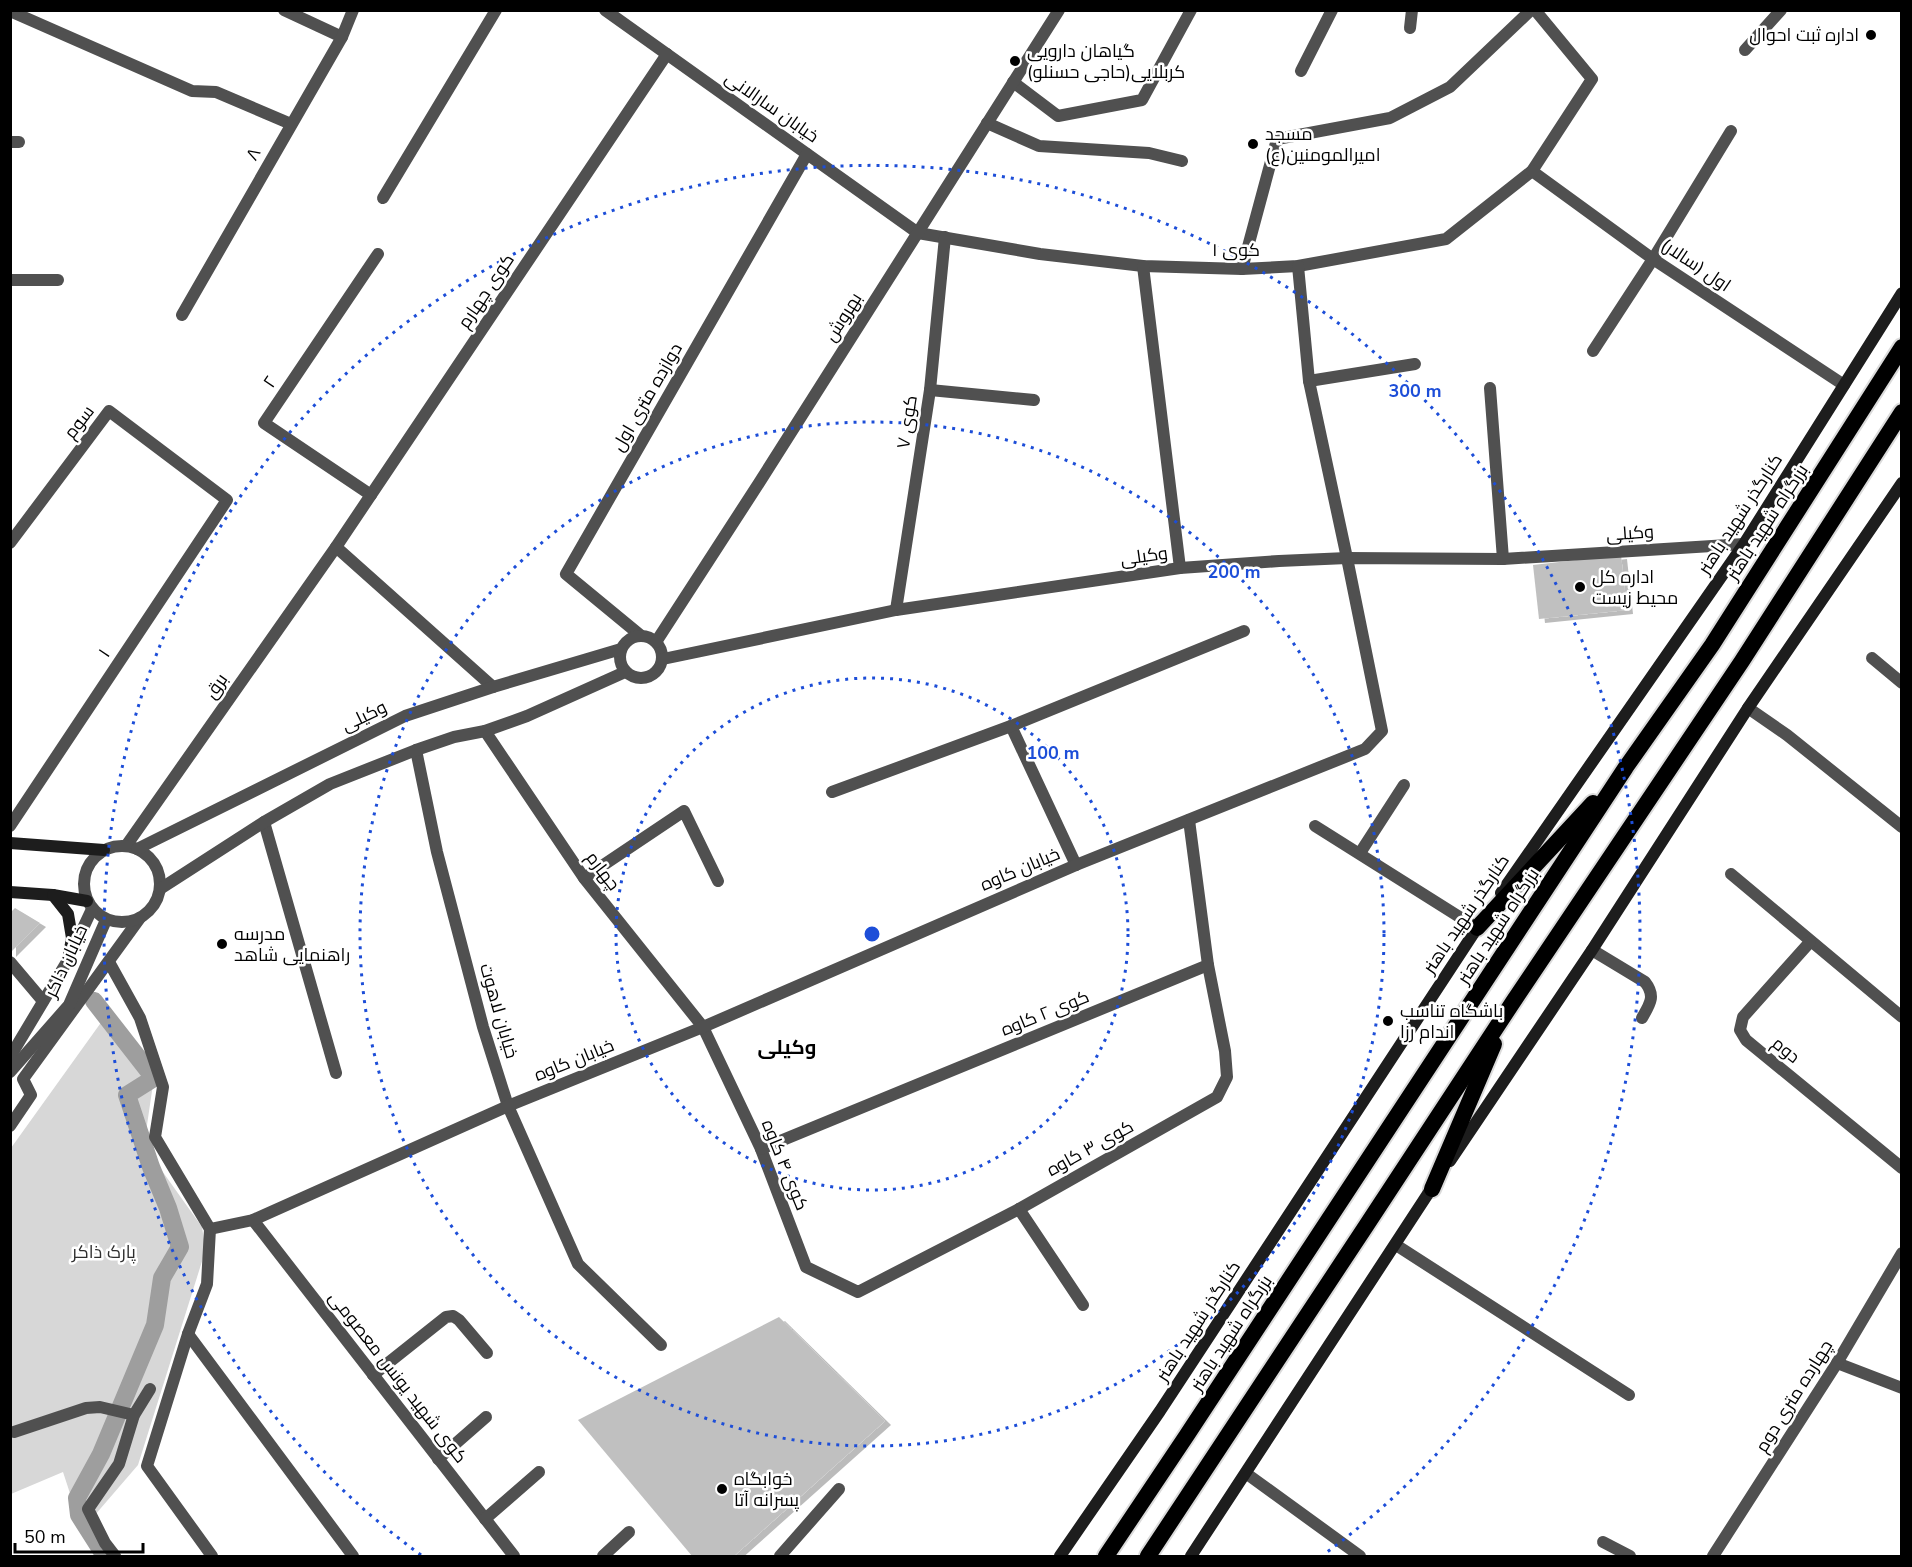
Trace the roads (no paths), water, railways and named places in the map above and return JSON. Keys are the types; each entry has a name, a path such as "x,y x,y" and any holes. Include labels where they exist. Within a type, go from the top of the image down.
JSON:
{"highway":[{"name":"بزرگراه شهید باهنر","path":"1106,1557 1626,767 1712,645 1902,347"},
{"path":"1148,1557 1513,1002 1742,661 1902,412"},
{"path":"1477,928 1626,767"},
{"path":"1432,1189 1513,1002"}],"main road":[{"name":"کنارگذر شهید باهنر","path":"1060,1557 1160,1411 1477,928 1744,544 1902,293"},
{"path":"1191,1557 1592,950 1748,708 1900,491"},
{"path":"10,843 104,850"},
{"path":"10,892 53,895 90,905"},
{"path":"53,895 68,914 72,938 68,960"}],"street":[{"path":"284,10 342,37"},
{"name":"۸","path":"182,315 342,37 353,10"},
{"path":"383,198 496,10"},
{"name":"خیابان سارالانی","path":"604,10 918,233"},
{"path":"1013,82 1058,116 1142,100 1191,10"},
{"path":"1301,71 1332,10"},
{"path":"1410,28 1412,10"},
{"path":"1242,269 1278,139 1390,118 1450,87 1533,10"},
{"name":"کوی ۱","path":"918,233 1040,254 1143,266 1242,269 1298,266 1446,239 1532,171 1592,79 1533,10"},
{"path":"1745,50 1781,10"},
{"path":"10,11 192,90 216,92 291,124"},
{"name":"بهروش","path":"656,642 1058,11"},
{"name":"کوی چهارم","path":"336,547 667,54"},
{"path":"987,123 1039,146 1149,153 1182,161"},
{"path":"1593,351 1653,259 1731,131"},
{"name":"دوازده متری اول","path":"640,635 566,574 807,154"},
{"name":"اول (سالار)","path":"1532,171 1653,259 1844,385"},
{"name":"کوی ۷","path":"896,610 930,390 945,237"},
{"name":"۲","path":"371,495 264,423 378,254"},
{"path":"1143,266 1180,568"},
{"path":"1298,266 1309,381 1347,558"},
{"path":"10,280 58,280"},
{"path":"1309,381 1415,364"},
{"path":"1490,388 1503,559"},
{"path":"930,390 1034,400"},
{"name":"سوم","path":"10,543 108,411 227,500"},
{"name":"۱","path":"10,826 227,500"},
{"name":"وکیلی","path":"663,659 896,610 1180,568 1347,558 1503,559 1744,544"},
{"path":"336,547 493,687"},
{"name":"برق","path":"131,848 336,547"},
{"name":"خیابان کاوه","path":"210,1229 253,1220 508,1106 703,1027 1076,865 1365,748 1382,731 1347,558"},
{"path":"832,792 1011,726 1244,631"},
{"path":"640,635 652,638 656,642 661,647 663,659 659,670 648,678 636,678 625,672 620,661 621,649 628,639 640,635"},
{"name":"وکیلی","path":"131,848 405,716 621,649"},
{"path":"1872,658 1902,683"},
{"path":"160,889 264,822 330,784 416,750 527,716 625,672"},
{"path":"1748,708 1787,735 1902,827"},
{"path":"1011,726 1076,865"},
{"name":"چهارم","path":"484,731 584,878 703,1027"},
{"name":"خیابان لاهوت","path":"416,750 437,852 483,1027 508,1106 578,1264 661,1345"},
{"path":"1360,853 1404,785"},
{"path":"584,878 684,811 718,881"},
{"path":"1189,820 1208,965"},
{"path":"264,822 336,1073"},
{"path":"1315,826 1477,928"},
{"path":"115,847 131,848 147,855 155,865 160,877 160,889 157,901 150,911 129,922 117,923 106,920 90,905 83,890 84,878 87,867 104,850 115,847"},
{"path":"1731,874 1902,1017"},
{"name":"خیابان ذاکر","path":"10,1057 68,960 90,905"},
{"path":"10,1126 31,1095 23,1079 140,918"},
{"name":"خیابان ذاکر","path":"10,1072 69,1005 106,920"},
{"name":"دوم","path":"1810,942 1743,1017 1740,1030 1746,1040 1902,1168"},
{"path":"1592,950 1645,982 1651,989 1652,1001 1642,1018"},
{"path":"10,962 43,1001"},
{"path":"108,962 140,1018 163,1087 155,1137 210,1229 207,1284 188,1334 147,1466 212,1557"},
{"name":"کوی ۲ کاوه","path":"761,1149 1208,965"},
{"name":"کوی ۳ کاوه","path":"858,1292 1019,1209 1217,1097 1227,1077 1226,1051 1208,965"},
{"name":"کوی ۴ کاوه","path":"703,1027 761,1149 806,1267 858,1292"},
{"path":"1019,1209 1083,1305"},
{"name":"کوی شهید یونس معصومی","path":"253,1220 514,1557"},
{"path":"1396,1245 1629,1395"},
{"name":"چهارده متری دوم","path":"1713,1557 1837,1363 1902,1253"},
{"path":"373,1375 446,1317 453,1316 459,1320 488,1353"},
{"path":"188,1334 353,1557"},
{"path":"1837,1363 1902,1388"},
{"path":"116,1557 105,1543 88,1509 119,1464 134,1414 150,1389"},
{"path":"14,1432 86,1408 100,1407 134,1414"},
{"path":"438,1459 486,1417"},
{"path":"485,1519 540,1472"},
{"path":"1246,1474 1360,1557"},
{"path":"780,1557 839,1489"},
{"path":"603,1557 629,1532"},
{"path":"1603,1542 1630,1557"}],"waterway":[{"path":"94,1001 154,1078 127,1095 180,1247 162,1278 155,1325 101,1454 77,1498 79,1515 105,1556"}],"place":[{"name":"اداره ثبت احوال","path":"1871,35"},
{"name":"گیاهان دارویی کربلایی(حاجی حسنلو)","path":"1015,61"},
{"name":"مسجد امیرالمومنین(ع)","path":"1253,144"},
{"name":"اداره کل محیط زیست","path":"1580,587"},
{"name":"مدرسه راهنمایی شاهد","path":"222,944"},
{"name":"باشگاه تناسب اندام رزا","path":"1388,1021"},
{"name":"خوابگاه پسرانه آتا","path":"722,1489"}],"district":[{"name":"وکیلی","path":"787,1047"}],"park label":[{"name":"پارک ذاکر","path":"104,1252"}]}
